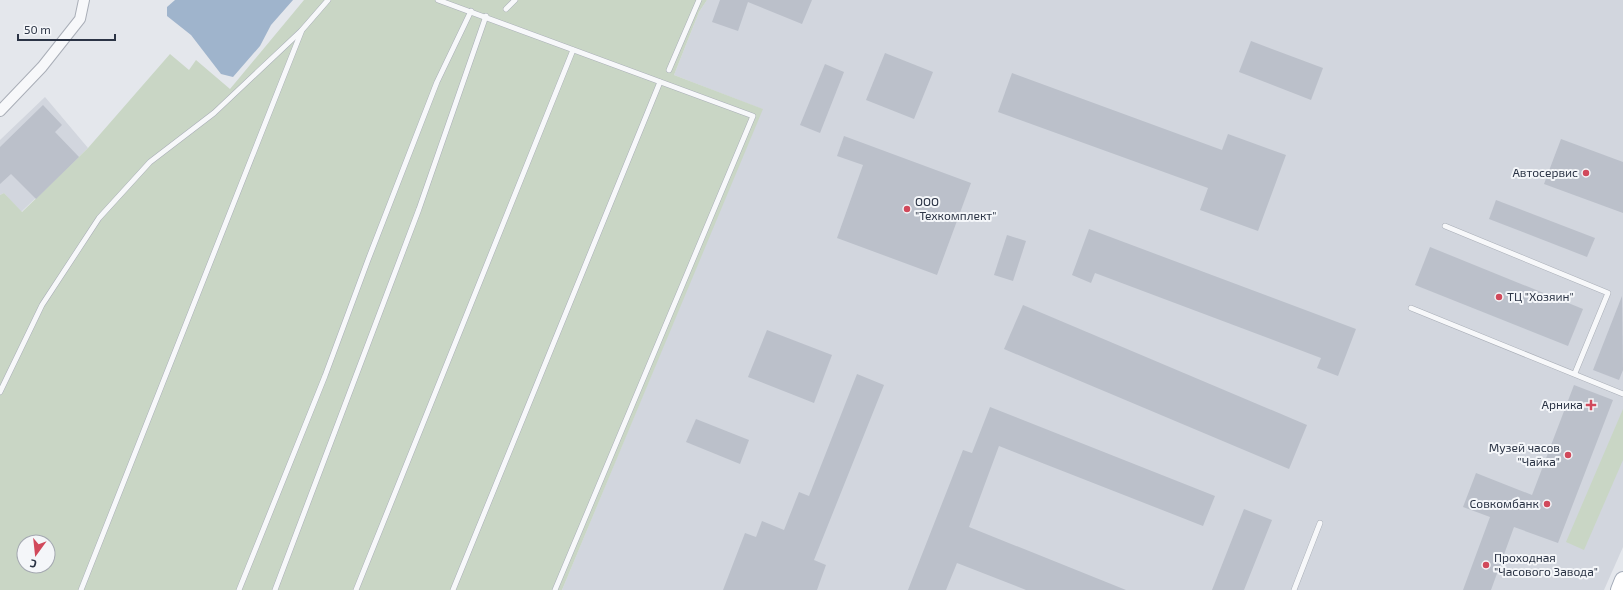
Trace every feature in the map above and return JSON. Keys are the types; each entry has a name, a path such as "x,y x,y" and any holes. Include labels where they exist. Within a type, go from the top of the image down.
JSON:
{"main road":[{"path":"1619,590 1623,580"}],"street":[{"path":"0,111 42,67 80,19 84,0"}],"lane":[{"path":"0,392 42,305 99,218 150,162 214,113 302,30 328,0"},
{"path":"438,0 486,16 573,50 753,116 555,590"},
{"path":"506,9 515,0"},
{"path":"669,70 699,0"},
{"path":"240,590 325,376 437,82 471,11"},
{"path":"275,590 419,209 486,16"},
{"path":"81,590 302,30"},
{"path":"356,590 573,50"},
{"path":"453,590 660,82"},
{"path":"1445,226 1608,293 1575,374"},
{"path":"1411,308 1623,394"},
{"path":"1294,590 1320,523"}],"shaded area":[{"path":"707,0 1623,0 1623,547 1604,590 562,590 762,109 674,75 699,12"},
{"path":"45,97 88,148 21,212 4,193 0,195 0,140"}],"green space":[{"path":"304,0 707,0 699,12 674,75 763,109 562,590 0,590 0,195 4,193 22,212 88,148 170,54 189,70 196,60 230,89"},
{"path":"1623,409 1623,460 1584,550 1566,542"}],"water":[{"path":"175,0 293,0 271,25 260,46 233,77 221,74 191,35 167,16 167,7"}],"building":[{"path":"720,0 812,0 802,24 748,2 738,31 712,22"},
{"path":"1251,41 1323,68 1311,100 1239,72"},
{"path":"885,53 933,72 914,119 866,100"},
{"path":"825,64 844,72 820,133 800,125"},
{"path":"1012,73 1222,150 1228,134 1286,155 1258,231 1200,210 1208,188 998,112"},
{"path":"43,105 62,125 55,132 79,157 36,199 11,174 0,184 0,147"},
{"path":"844,136 971,183 937,275 837,238 863,165 837,156"},
{"name":"Автосервис","path":"1561,139 1623,162 1623,213 1544,184"},
{"path":"1496,200 1595,238 1587,257 1489,219"},
{"path":"1089,229 1356,329 1338,376 1317,368 1321,358 1095,273 1091,283 1072,275"},
{"path":"1007,235 1026,241 1013,281 994,275"},
{"name":"ТЦ \"Хозяин\"","path":"1430,247 1583,309 1568,346 1415,285"},
{"path":"1622,296 1623,370 1619,380 1593,370"},
{"path":"1023,305 1307,425 1289,469 1004,349"},
{"path":"767,330 832,355 814,403 748,377"},
{"path":"857,374 884,385 814,560 826,565 817,590 723,590 745,533 756,537 762,521 784,530 799,492 809,496"},
{"path":"1574,385 1613,400 1558,543 1514,527 1491,590 1463,590 1490,517 1463,507 1476,473 1532,495"},
{"path":"990,407 1215,496 1203,526 999,446 969,527 1126,590 1026,590 957,563 946,590 908,590 963,450 972,453"},
{"path":"696,419 749,440 740,464 686,442"},
{"path":"1244,509 1272,520 1244,590 1212,590"}],"place":[{"name":"Автосервис","path":"1586,173"},
{"name":"ООО \"Техкомплект\"","path":"907,209"},
{"name":"ТЦ \"Хозяин\"","path":"1499,297"},
{"name":"Арника","path":"1591,405"},
{"name":"Музей часов \"Чайка\"","path":"1568,455"},
{"name":"Совкомбанк","path":"1547,504"},
{"name":"Проходная \"Часового 3авода\"","path":"1486,565"}]}
